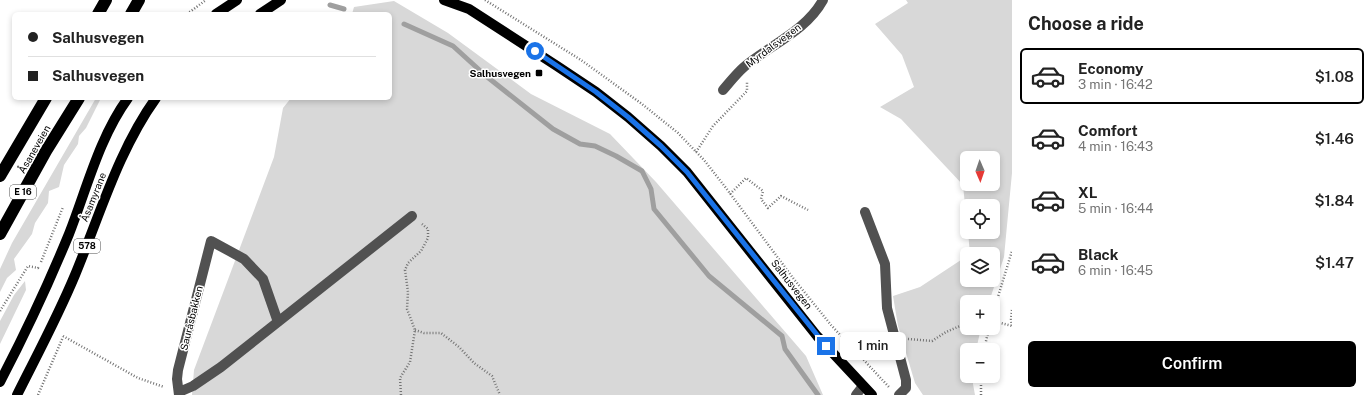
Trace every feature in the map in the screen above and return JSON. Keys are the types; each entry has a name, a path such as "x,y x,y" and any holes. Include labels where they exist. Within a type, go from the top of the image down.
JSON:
{"highway":[{"path":"99,12 106,0"},
{"path":"131,12 139,0"},
{"name":"Åsaneveien","path":"0,176 45,100"},
{"name":"Åsaneveien","path":"0,234 46,150 77,100"}],"main road":[{"path":"219,12 237,0"},
{"path":"263,12 281,0"},
{"name":"Salhusvegen","path":"444,0 469,9 596,92 628,117 661,146 687,172 817,336 872,395"},
{"name":"Salhusvegen","path":"462,0 469,9"},
{"name":"Åsamyrane","path":"0,382 37,308 55,267 107,134 127,100"},
{"name":"Åsamyrane","path":"17,395 75,275 129,143 144,114 154,100"}],"street":[{"name":"Myrdalsvegen","path":"723,90 744,67 789,35 809,18 823,0"},
{"path":"865,212 885,264 887,308 906,380 906,388 895,393"},
{"path":"179,394 221,367 412,216"},
{"name":"Sauråsbakken","path":"179,394 177,379 178,370 211,241 244,259 263,279 278,322"},
{"path":"856,395 863,386"}],"path":[{"path":"190,12 206,0"},
{"path":"485,0 581,60 630,95 678,133 696,152 730,194 826,319 895,393"},
{"path":"696,152 713,126 747,92 748,86 744,67"},
{"path":"730,194 746,178 763,191 761,199 768,208 781,196 808,210"},
{"path":"401,395 400,378 410,362 415,330 407,308 408,292 405,270 408,263 421,251 428,238 428,229 412,216"},
{"path":"999,295 1012,251"},
{"path":"0,311 28,266 38,268"},
{"path":"1000,323 1012,326 1012,310"},
{"path":"896,338 932,341 946,332 960,326"},
{"path":"415,330 424,333 441,334 459,347 474,363 492,376 500,395"},
{"path":"38,395 64,336 138,378 179,394"},
{"path":"981,383 981,395"}],"shaded area":[{"path":"906,0 1012,0 1012,173 1004,257 1000,269 1000,247 969,247 969,239 1000,239 1000,199 964,199 964,191 1000,191 1000,151 960,151 960,182 901,119 880,107 914,87 902,55 875,24 908,3"},
{"path":"394,1 448,33 531,94 610,134 656,182 806,356 823,395 192,395 194,370 274,157 283,108 289,100 392,100 392,12 353,12 354,7"},
{"path":"95,100 100,100 86,128 79,136 78,144 64,165 59,187 49,191 48,203 35,223 32,234 14,259 16,270 7,278 0,292 0,269 12,243"},
{"path":"960,261 960,287 994,287 991,295 960,295 960,335 979,335 978,343 960,343 960,383 973,383 975,395 923,395 915,383 898,326 893,296 920,287"},
{"path":"25,281 26,290 0,344 0,321 14,295"}],"waterway":[{"path":"330,5 344,9"},
{"path":"404,24 453,46 486,76 553,129 580,144 595,146 642,171 651,189 654,209 709,276 782,336 785,349 818,395"}],"place":[{"name":"Salhusvegen","path":"539,73"}],"route":[{"path":"535,51 596,92 628,117 661,146 687,172 826,346"}]}
